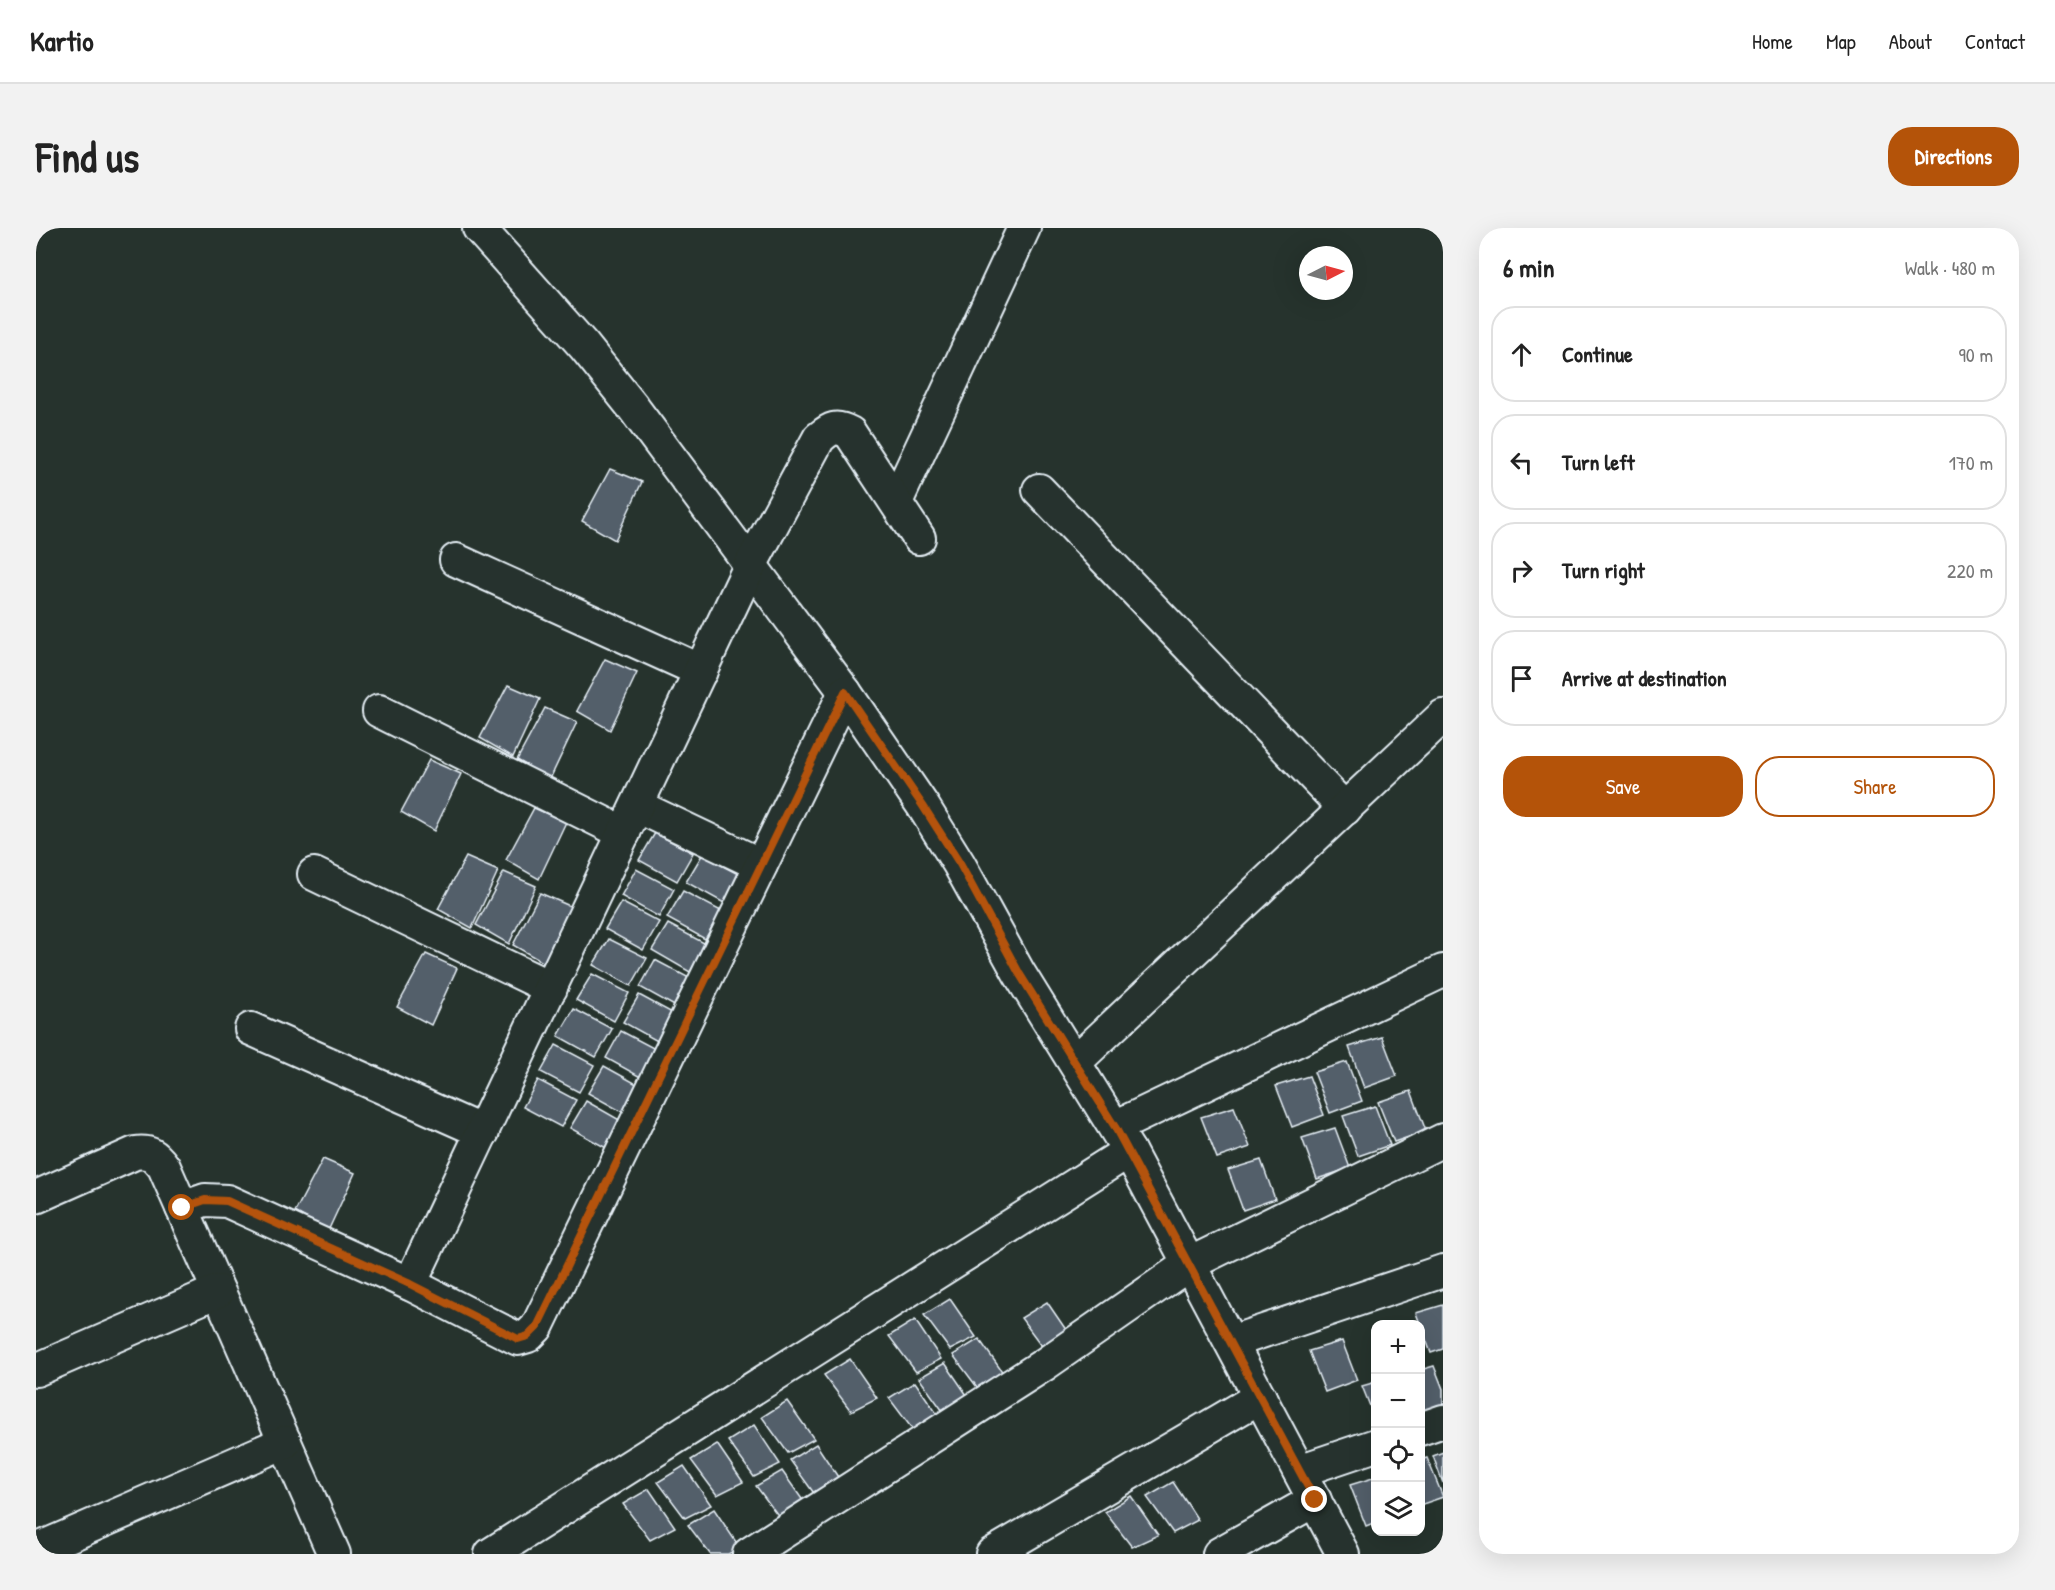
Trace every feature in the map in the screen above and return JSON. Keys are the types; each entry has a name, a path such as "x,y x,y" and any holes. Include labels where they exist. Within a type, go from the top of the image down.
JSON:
{"street":[{"path":"479,228 591,354 632,406 845,692 923,806 960,864 1019,973 1122,1139 1343,1554"},
{"path":"896,502 1024,228"},
{"path":"410,1284 750,566 819,438 830,429 839,427 850,433 919,538"},
{"path":"1039,490 1345,809"},
{"path":"456,560 701,671"},
{"path":"182,1208 205,1200 227,1201 410,1284 518,1339 528,1336 537,1327 845,692"},
{"path":"379,711 630,819 761,865"},
{"path":"1075,1062 1443,716"},
{"path":"314,874 551,988"},
{"path":"494,1553 1122,1139 1443,971"},
{"path":"251,1029 483,1132"},
{"path":"749,1554 1045,1364 1189,1264 1443,1140"},
{"path":"36,1197 135,1153 146,1151 156,1156 164,1167 334,1554"},
{"path":"1231,1342 1443,1271"},
{"path":"36,1370 218,1291"},
{"path":"992,1554 1260,1397"},
{"path":"1423,1428 1443,1421"},
{"path":"36,1550 285,1442"},
{"path":"1299,1471 1371,1446"},
{"path":"1219,1554 1315,1500"}],"building":[{"path":"610,469 642,482 615,540 582,521"},
{"path":"605,659 637,673 610,730 577,711"},
{"path":"508,685 540,699 513,757 480,738"},
{"path":"545,708 577,722 550,779 517,760"},
{"path":"429,760 461,774 434,831 401,812"},
{"path":"534,808 566,822 539,879 506,860"},
{"path":"655,833 693,853 677,881 639,860"},
{"path":"702,855 740,875 724,903 686,882"},
{"path":"466,857 498,871 472,928 438,909"},
{"path":"636,869 674,889 659,917 621,896"},
{"path":"504,872 536,886 509,944 476,925"},
{"path":"683,891 721,911 705,939 667,918"},
{"path":"540,893 572,907 546,964 513,945"},
{"path":"621,902 659,922 643,950 605,929"},
{"path":"668,924 706,944 690,972 652,950"},
{"path":"609,939 647,958 631,986 593,965"},
{"path":"426,954 457,968 431,1025 397,1007"},
{"path":"655,960 693,980 678,1008 640,987"},
{"path":"592,974 629,993 614,1021 576,1000"},
{"path":"639,995 676,1015 661,1043 623,1022"},
{"path":"574,1009 612,1029 596,1057 558,1036"},
{"path":"621,1031 659,1051 644,1079 606,1058"},
{"path":"1382,1037 1397,1076 1364,1088 1349,1047"},
{"path":"556,1045 594,1065 579,1092 541,1072"},
{"path":"1347,1062 1362,1101 1330,1113 1314,1072"},
{"path":"604,1066 642,1087 626,1114 588,1093"},
{"path":"1309,1076 1324,1115 1292,1127 1276,1086"},
{"path":"538,1080 576,1100 561,1127 523,1107"},
{"path":"1411,1091 1426,1131 1394,1142 1378,1102"},
{"path":"586,1101 623,1122 608,1149 570,1128"},
{"path":"1375,1106 1390,1145 1358,1156 1343,1116"},
{"path":"1234,1107 1250,1147 1217,1158 1201,1117"},
{"path":"1335,1128 1350,1168 1317,1179 1302,1138"},
{"path":"323,1159 355,1173 328,1231 295,1212"},
{"path":"1261,1160 1275,1199 1243,1210 1228,1170"},
{"path":"950,1299 976,1337 950,1350 924,1315"},
{"path":"1047,1302 1073,1340 1047,1353 1021,1318"},
{"path":"1443,1305 1443,1349 1431,1353 1425,1337 1425,1320 1419,1320 1416,1313"},
{"path":"915,1320 941,1359 916,1372 889,1336"},
{"path":"979,1339 1006,1377 980,1391 953,1355"},
{"path":"1342,1341 1357,1380 1325,1392 1309,1351"},
{"path":"850,1359 877,1398 851,1411 824,1375"},
{"path":"945,1363 971,1401 945,1414 919,1378"},
{"path":"1434,1366 1443,1389 1443,1407 1425,1413 1425,1374 1425,1369"},
{"path":"915,1382 942,1421 916,1434 889,1398"},
{"path":"1371,1383 1371,1408 1362,1386"},
{"path":"787,1401 814,1439 788,1453 762,1417"},
{"path":"754,1425 780,1464 754,1477 728,1441"},
{"path":"717,1444 743,1482 717,1495 691,1460"},
{"path":"816,1444 842,1483 816,1496 790,1460"},
{"path":"1443,1452 1443,1483 1433,1456"},
{"path":"1427,1458 1443,1497 1425,1503 1425,1482 1425,1459"},
{"path":"684,1466 711,1505 685,1518 658,1482"},
{"path":"782,1471 809,1509 783,1522 756,1486"},
{"path":"1371,1479 1371,1524 1366,1526 1350,1485"},
{"path":"1173,1482 1198,1520 1173,1533 1147,1497"},
{"path":"649,1489 675,1527 650,1540 623,1504"},
{"path":"1131,1496 1158,1535 1132,1547 1105,1512"},
{"path":"714,1509 740,1548 728,1554 710,1554 688,1525"}],"route":[{"path":"182,1208 205,1200 227,1201 410,1284 518,1339 528,1336 537,1327 845,692 960,864 1019,973 1129,1151 1315,1500"}]}
